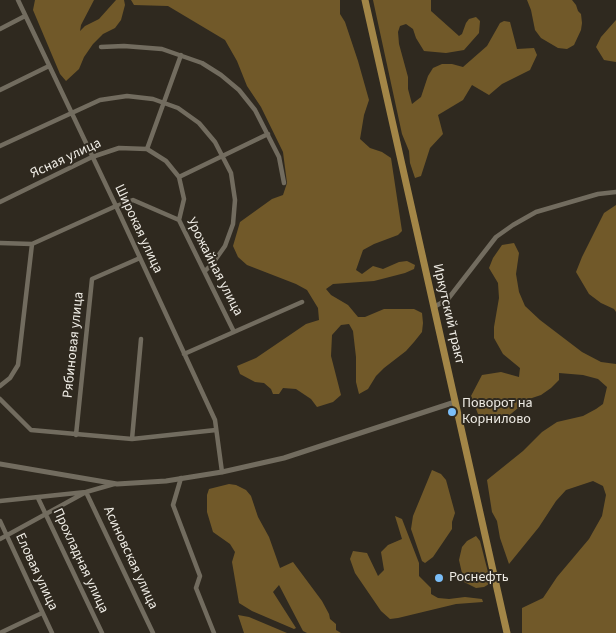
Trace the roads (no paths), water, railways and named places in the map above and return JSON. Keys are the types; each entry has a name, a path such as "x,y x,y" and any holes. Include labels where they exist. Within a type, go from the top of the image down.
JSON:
{"main road":[{"name":"Иркутский тракт","path":"365,0 507,633"}],"street":[{"name":"Широкая улица","path":"18,0 215,420 222,472"},
{"path":"0,29 25,16"},
{"path":"101,47 162,49 202,63 221,75 239,90 255,110 279,157 284,183"},
{"path":"179,220 184,199 179,178 166,161 147,149 181,55"},
{"path":"0,90 49,66"},
{"path":"0,146 100,100 127,96 153,99 178,108 199,123 215,142 230,173 234,191 234,224 225,246 205,272"},
{"path":"179,178 268,134"},
{"name":"Ясная улица","path":"0,202 92,157 119,148 147,149"},
{"path":"434,307 448,299 492,242 513,225 536,212 598,194 616,192"},
{"name":"Урожайная улица","path":"32,244 133,200 179,220 234,332"},
{"path":"0,243 32,244 18,365 10,378 0,386"},
{"name":"Рябиновая улица","path":"76,435 92,279 140,258"},
{"name":"Урожайная улица","path":"184,354 302,302"},
{"path":"132,439 141,339"},
{"path":"0,399 30,430 132,439 216,430"},
{"path":"0,501 86,492 117,484 222,472 284,458 455,402"},
{"path":"0,464 117,484"},
{"path":"181,478 173,504 200,576 196,588 214,633"},
{"path":"0,539 86,492"},
{"name":"Асиновская улица","path":"86,492 153,633"},
{"name":"Прохладная улица","path":"38,498 102,633"},
{"name":"Еловая улица","path":"0,521 52,633"},
{"path":"0,628 2,633 42,613"}],"place":[{"name":"Поворот на Корнилово","path":"452,412"},
{"name":"Роснефть","path":"439,578"}]}
